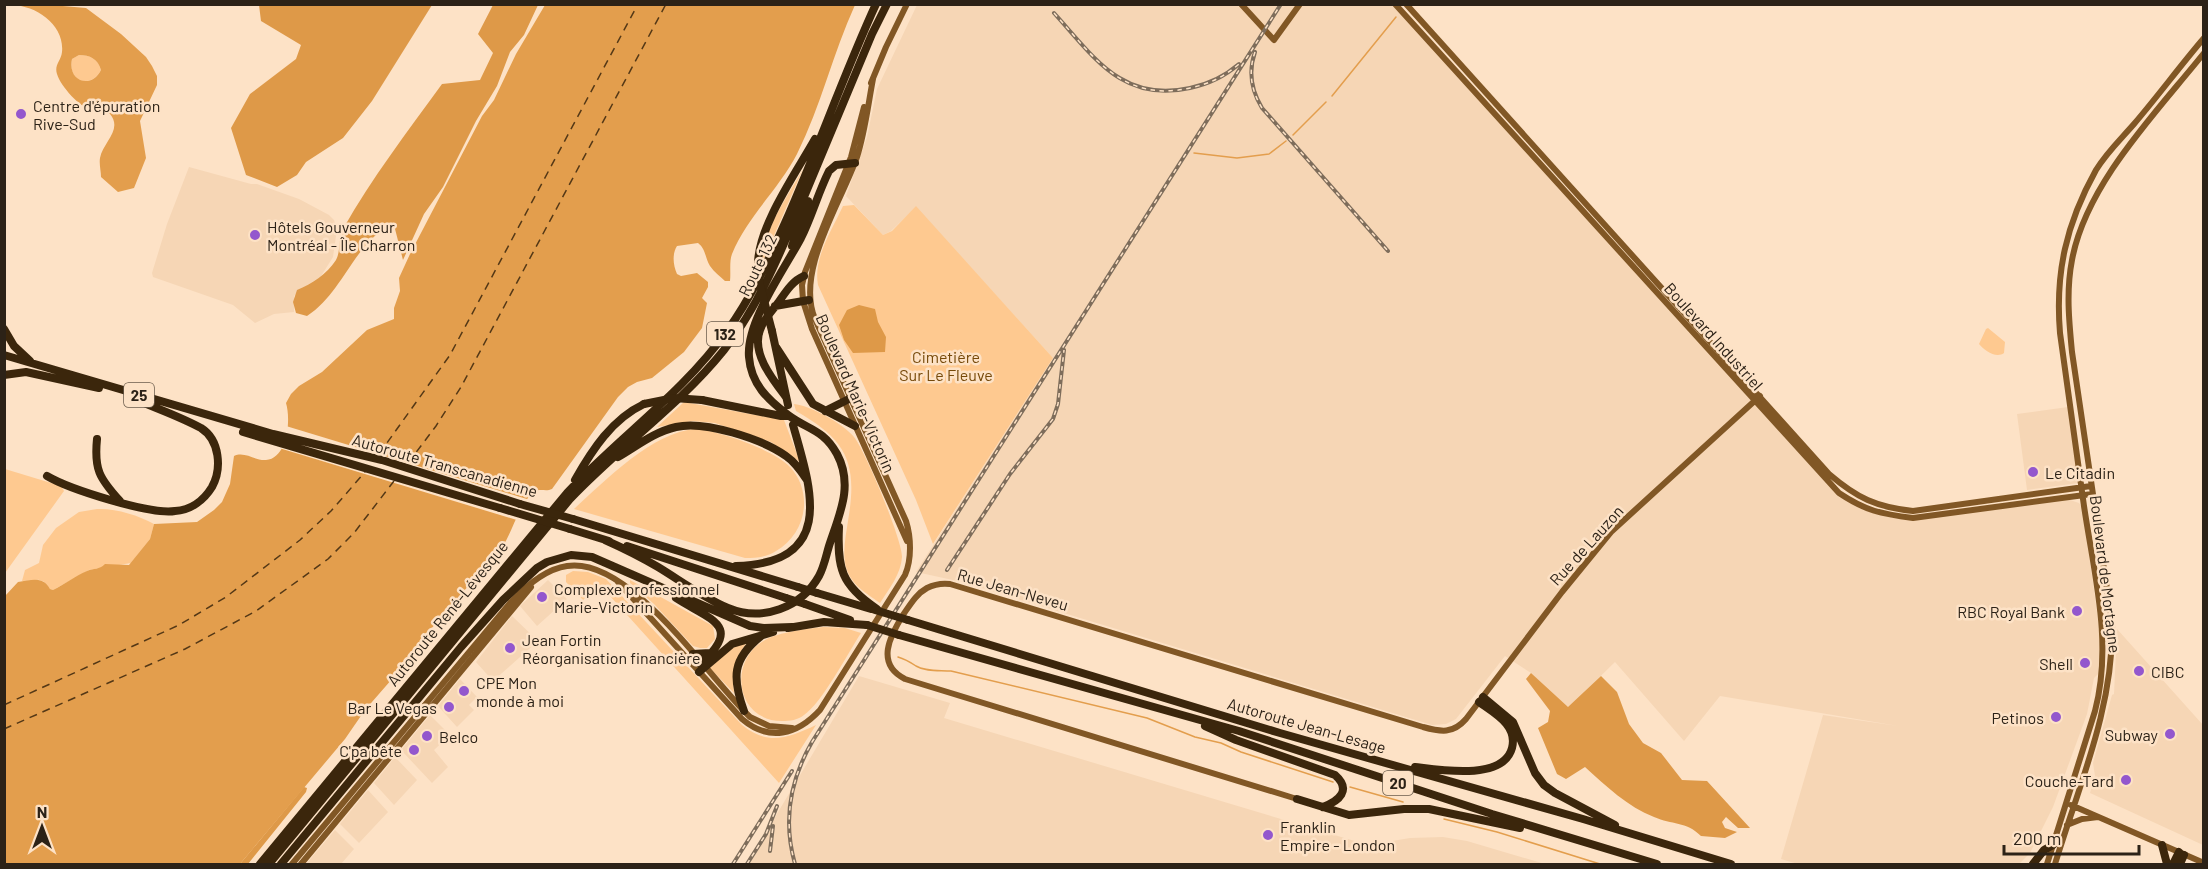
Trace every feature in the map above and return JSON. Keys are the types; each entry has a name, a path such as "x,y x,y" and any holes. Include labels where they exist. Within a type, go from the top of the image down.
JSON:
{"highway":[{"name":"Route 132","path":"567,493 612,447 690,375 732,324 769,259 876,4"},
{"name":"Route 132","path":"511,571 582,486 686,391 729,343 761,294 780,254 886,4"},
{"path":"784,269 843,104"},
{"path":"804,276 797,279 776,306 760,329 758,347 764,363 787,401 776,347 772,331 760,285 758,263 760,243 766,226 829,115"},
{"path":"605,540 657,566 724,607 742,612 764,613 782,609 794,602 813,585 822,569 839,518 845,485 844,472 837,455 820,433 789,416 758,386 749,356 753,327 802,236 829,171 834,166 848,165"},
{"path":"776,306 806,300"},
{"path":"4,329 14,346 33,363"},
{"path":"776,347 814,406 855,426"},
{"name":"Autoroute Transcanadienne","path":"4,355 570,529 867,625"},
{"name":"Autoroute Transcanadienne","path":"4,360 272,437 382,460 878,611"},
{"path":"4,375 26,372 100,388"},
{"path":"276,864 560,518 686,391"},
{"path":"567,493 585,461 608,431 626,414 644,404 674,398 702,400 789,416"},
{"path":"46,476 62,484 154,511 182,510 203,498 217,474 217,453 210,438 204,431 137,400"},
{"path":"825,411 848,400"},
{"path":"729,566 768,563 781,557 804,534 811,514 811,496 793,425"},
{"path":"618,457 666,430 683,426 706,426 725,430 781,452 794,462 807,480"},
{"path":"97,439 97,469 105,484 120,501"},
{"name":"Autoroute René-Lévesque","path":"260,864 567,493"},
{"path":"839,518 838,553 843,574 857,595 878,611"},
{"path":"281,864 461,647 503,600 537,568 556,558 582,555 601,560 750,626 792,627"},
{"name":"Autoroute René-Lévesque","path":"269,864 511,571"},
{"path":"652,583 717,623 721,631 718,646 700,668"},
{"name":"Autoroute Jean-Lesage","path":"878,611 1390,765 1731,864"},
{"path":"700,668 732,644 764,634 824,622 867,625"},
{"name":"Autoroute Jean-Lesage","path":"867,625 1281,744 1657,864"},
{"path":"744,711 736,686 737,667 745,651 764,634"},
{"path":"693,654 710,653"},
{"path":"1390,765 1465,771 1499,765 1506,759 1512,748 1511,732 1502,719 1481,700"},
{"path":"1481,700 1512,719 1535,773 1544,785 1628,833"},
{"path":"1183,716 1236,740 1335,775 1342,783 1342,795 1336,802 1323,807"},
{"path":"1297,799 1353,815 1404,809 1433,810 1522,829 1558,834"},
{"path":"2033,864 2044,850 2053,845"},
{"path":"2162,845 2167,864"},
{"path":"2173,864 2182,853"},
{"path":"2180,864 2182,853"}],"street":[{"name":"Boulevard Marie-Victorin","path":"806,300 812,268 848,165 873,79 907,4"},
{"path":"1241,4 1275,40 1300,4"},
{"name":"Boulevard Industriel","path":"1406,4 1473,79 1502,117 1736,374 1760,396 1791,436"},
{"name":"Boulevard Industriel","path":"1398,5 1467,84 1490,103"},
{"path":"1410,21 1416,16"},
{"name":"Boulevard de Mortagne","path":"2047,864 2097,704 2103,657 2098,597 2057,303 2063,251 2087,188 2097,169 2109,151 2204,38"},
{"path":"1438,52 1444,46"},
{"name":"Boulevard de Mortagne","path":"2055,864 2105,702 2112,652 2112,623 2092,494 2068,310 2072,258 2098,189 2204,53"},
{"path":"1467,84 1473,79"},
{"name":"Boulevard Marie-Victorin","path":"292,864 504,610 520,592 553,570 572,565 598,570 641,597 693,654 700,668 738,715 752,727 776,734 808,721 820,710 906,571 909,559 906,520 808,321 804,276 848,165"},
{"name":"Boulevard Industriel","path":"1736,374 1754,401 1814,461 1844,486 1869,502 1921,514 1976,510 2082,491 2092,494"},
{"name":"Rue de Lauzon","path":"1453,730 1462,723 1481,700 1562,592 1611,532 1760,396"},
{"name":"Boulevard Marie-Victorin","path":"848,400 855,426 909,544"},
{"name":"Boulevard Industriel","path":"1921,514 1975,502 2054,495 2067,497 2091,486"},
{"path":"2067,497 2084,506"},
{"path":"1975,502 1976,510"},
{"name":"Boulevard Marie-Victorin","path":"301,864 535,582"},
{"name":"Boulevard Marie-Victorin","path":"618,582 700,668 756,721 766,726 796,727"},
{"name":"Rue Jean-Neveu","path":"1297,799 905,679 895,673 890,663 888,653 890,638 919,593 934,585 950,584 1440,732 1453,730"},
{"path":"2066,802 2204,863"},
{"path":"2067,825 2082,819 2099,817"}],"shaded area":[{"path":"5,4 86,8 121,34 146,57 157,76 157,85 140,121 146,158 134,188 118,192 101,177 100,158 113,131 113,120 110,114 87,109 62,85 56,71 62,52 61,41 52,23 35,11 14,5 4,6","holes":["83,55 96,60 100,66 101,70 92,80 81,80 73,73 72,59"]},
{"path":"259,5 432,5 372,101 343,138 306,162 297,175 277,187 246,175 231,128 250,94 296,59 301,45 261,21"},
{"path":"493,5 538,5 524,35 510,52 497,86 476,121 443,187 424,214 403,260 394,225 377,234 368,243 318,308 307,316 296,313 293,302 297,290 319,278 336,260 341,233 354,210 390,155 442,84 480,80 493,53 478,34"},
{"path":"545,5 855,5 797,154 754,215 732,254 730,281 725,281 712,268 703,248 698,243 677,246 675,249 674,260 677,274 681,276 697,273 708,282 702,298 707,303 702,328 684,352 652,378 628,387 618,397 552,489 536,491 529,497 501,549 481,569 431,629 426,640 365,710 345,739 240,864 5,864 5,596 18,582 40,581 53,590 105,564 129,565 150,539 154,524 197,522 222,502 230,484 234,456 242,455 266,460 273,458 279,452 288,428 286,403 291,394 299,386 322,372 367,330 394,319 394,308 400,291 399,278 410,254 482,116 494,100 516,54"},
{"path":"917,5 1394,5 1825,482 1859,508 1878,515 1901,519 2067,499 2079,503 2083,509 2097,612 2101,650 2100,672 2094,678 2087,714 2053,807 2030,853 2019,864 1798,864 1781,859 1823,715 1898,726 1720,696 1684,741 1615,662 1568,708 1531,673 1505,656 1456,719 1446,724 1432,725 962,582 916,572 1053,358 916,207 891,231 883,235 846,196 867,137 877,89"},
{"path":"189,167 257,184 299,199 334,220 337,229 333,257 318,281 294,296 294,312 274,314 255,323 233,305 153,277 152,273 167,224"},
{"path":"859,305 875,309 878,322 886,337 885,352 853,353 844,340 839,325 847,310"},
{"path":"2068,407 2079,483 2027,490 2017,414"},
{"path":"548,580 567,599 537,626 520,606"},
{"path":"512,616 538,641 493,681 476,662"},
{"path":"2117,629 2203,725 2203,845 2090,793 2095,776 2093,763 2114,694"},
{"path":"1531,673 1568,707 1601,676 1617,692 1629,724 1643,743 1661,753 1682,780 1707,781 1750,828 1738,828 1726,817 1722,822 1725,828 1737,832 1725,838 1701,836 1690,828 1635,808 1585,767 1566,779 1557,774 1538,728 1548,722 1550,711 1526,679"},
{"path":"859,676 950,703 944,718 1368,845 1410,838 1443,837 1467,841 1545,864 745,864"},
{"path":"460,679 477,697 469,705 474,710 457,727 438,706"},
{"path":"430,715 450,735 434,750 448,767 432,783 401,750"},
{"path":"395,757 417,780 394,805 374,783"},
{"path":"304,787 307,788 306,792 248,864 240,864"},
{"path":"368,790 388,812 359,843 340,824"},
{"path":"335,830 354,849 341,864 306,864"}],"green space":[{"path":"79,55 93,58 100,66 101,70 91,80 80,80 73,73 72,59"},
{"path":"803,169 762,263 763,250 771,226"},
{"name":"Cimetière Sur Le Fleuve","path":"854,205 883,235 892,231 916,206 1053,358 933,544 916,500 818,285 818,265 829,234 843,206"},
{"path":"1988,328 2005,342 2004,353 2001,355 1987,351 1979,344"},
{"path":"684,402 784,420 800,462 771,442 715,423 693,421 657,427"},
{"path":"794,404 817,411 849,432 859,445 874,477 890,516 902,557 897,575 880,603 855,584 846,567 844,550 851,501 851,483 845,455 838,443 827,432 796,411"},
{"path":"696,429 732,437 760,448 790,467 798,477 804,501 803,512 800,524 786,544 769,555 745,558 574,509 630,459 646,448 679,432"},
{"path":"5,469 61,486 64,491 5,573"},
{"path":"97,509 126,513 154,524 150,539 131,563 89,570 53,590 42,580 22,581 25,570 39,563 43,545 56,528 79,512"},
{"path":"573,571 588,572 606,579 751,732 769,738 778,738 816,725 779,783 600,585 583,600 566,582 566,575"},
{"path":"630,580 713,626 715,639 707,648 693,646 654,604 630,583"},
{"path":"823,627 845,628 861,633 819,700 804,715 791,720 767,718 755,711 746,701 742,688 745,662 753,650 765,640 778,635"},
{"path":"748,641 740,653 736,666 734,693 710,668 729,649"}],"pier":[{"path":"286,426 530,500 520,521 279,448"}],"waterway":[{"path":"1332,96 1396,17"},
{"path":"1293,135 1326,102"},
{"path":"1194,153 1237,158 1269,154 1286,141"},
{"path":"898,657 924,669 951,671 1147,718 1195,737 1221,743 1241,752 1333,782"},
{"path":"1350,787 1403,802"},
{"path":"1444,819 1497,832 1600,864"}],"ferry route":[{"path":"379,454 450,355 638,4"},
{"path":"408,463 436,426 461,387 666,4"},
{"path":"4,705 179,625 226,597 300,540 331,511 365,472"},
{"path":"4,729 185,649 256,611 328,559 354,533 394,481"}],"railway":[{"path":"795,864 791,848 789,817 794,786 804,756 1281,4"},
{"path":"1054,13 1111,73 1146,89 1166,91 1190,88 1210,82 1239,64"},
{"path":"1255,52 1252,81 1262,108 1388,251"},
{"path":"947,570 1010,474 1053,419 1058,404 1064,350"},
{"path":"733,864 792,771"},
{"path":"747,864 766,834 777,806"},
{"path":"770,851 773,826"}],"place":[{"name":"Centre d'épuration Rive-Sud","path":"21,114"},
{"name":"Hôtels Gouverneur Montréal - Île Charron","path":"255,235"},
{"name":"Le Citadin","path":"2033,472"},
{"name":"Complexe professionnel Marie-Victorin","path":"542,597"},
{"name":"RBC Royal Bank","path":"2077,611"},
{"name":"Jean Fortin Réorganisation financière","path":"510,648"},
{"name":"Shell","path":"2085,663"},
{"name":"CIBC","path":"2139,671"},
{"name":"CPE Mon monde à moi","path":"464,691"},
{"name":"Bar Le Vegas","path":"449,707"},
{"name":"Petinos","path":"2056,717"},
{"name":"Subway","path":"2170,734"},
{"name":"Belco","path":"427,736"},
{"name":"C'pa bête","path":"414,750"},
{"name":"Couche-Tard","path":"2126,780"},
{"name":"Franklin Empire - London","path":"1268,835"}]}
